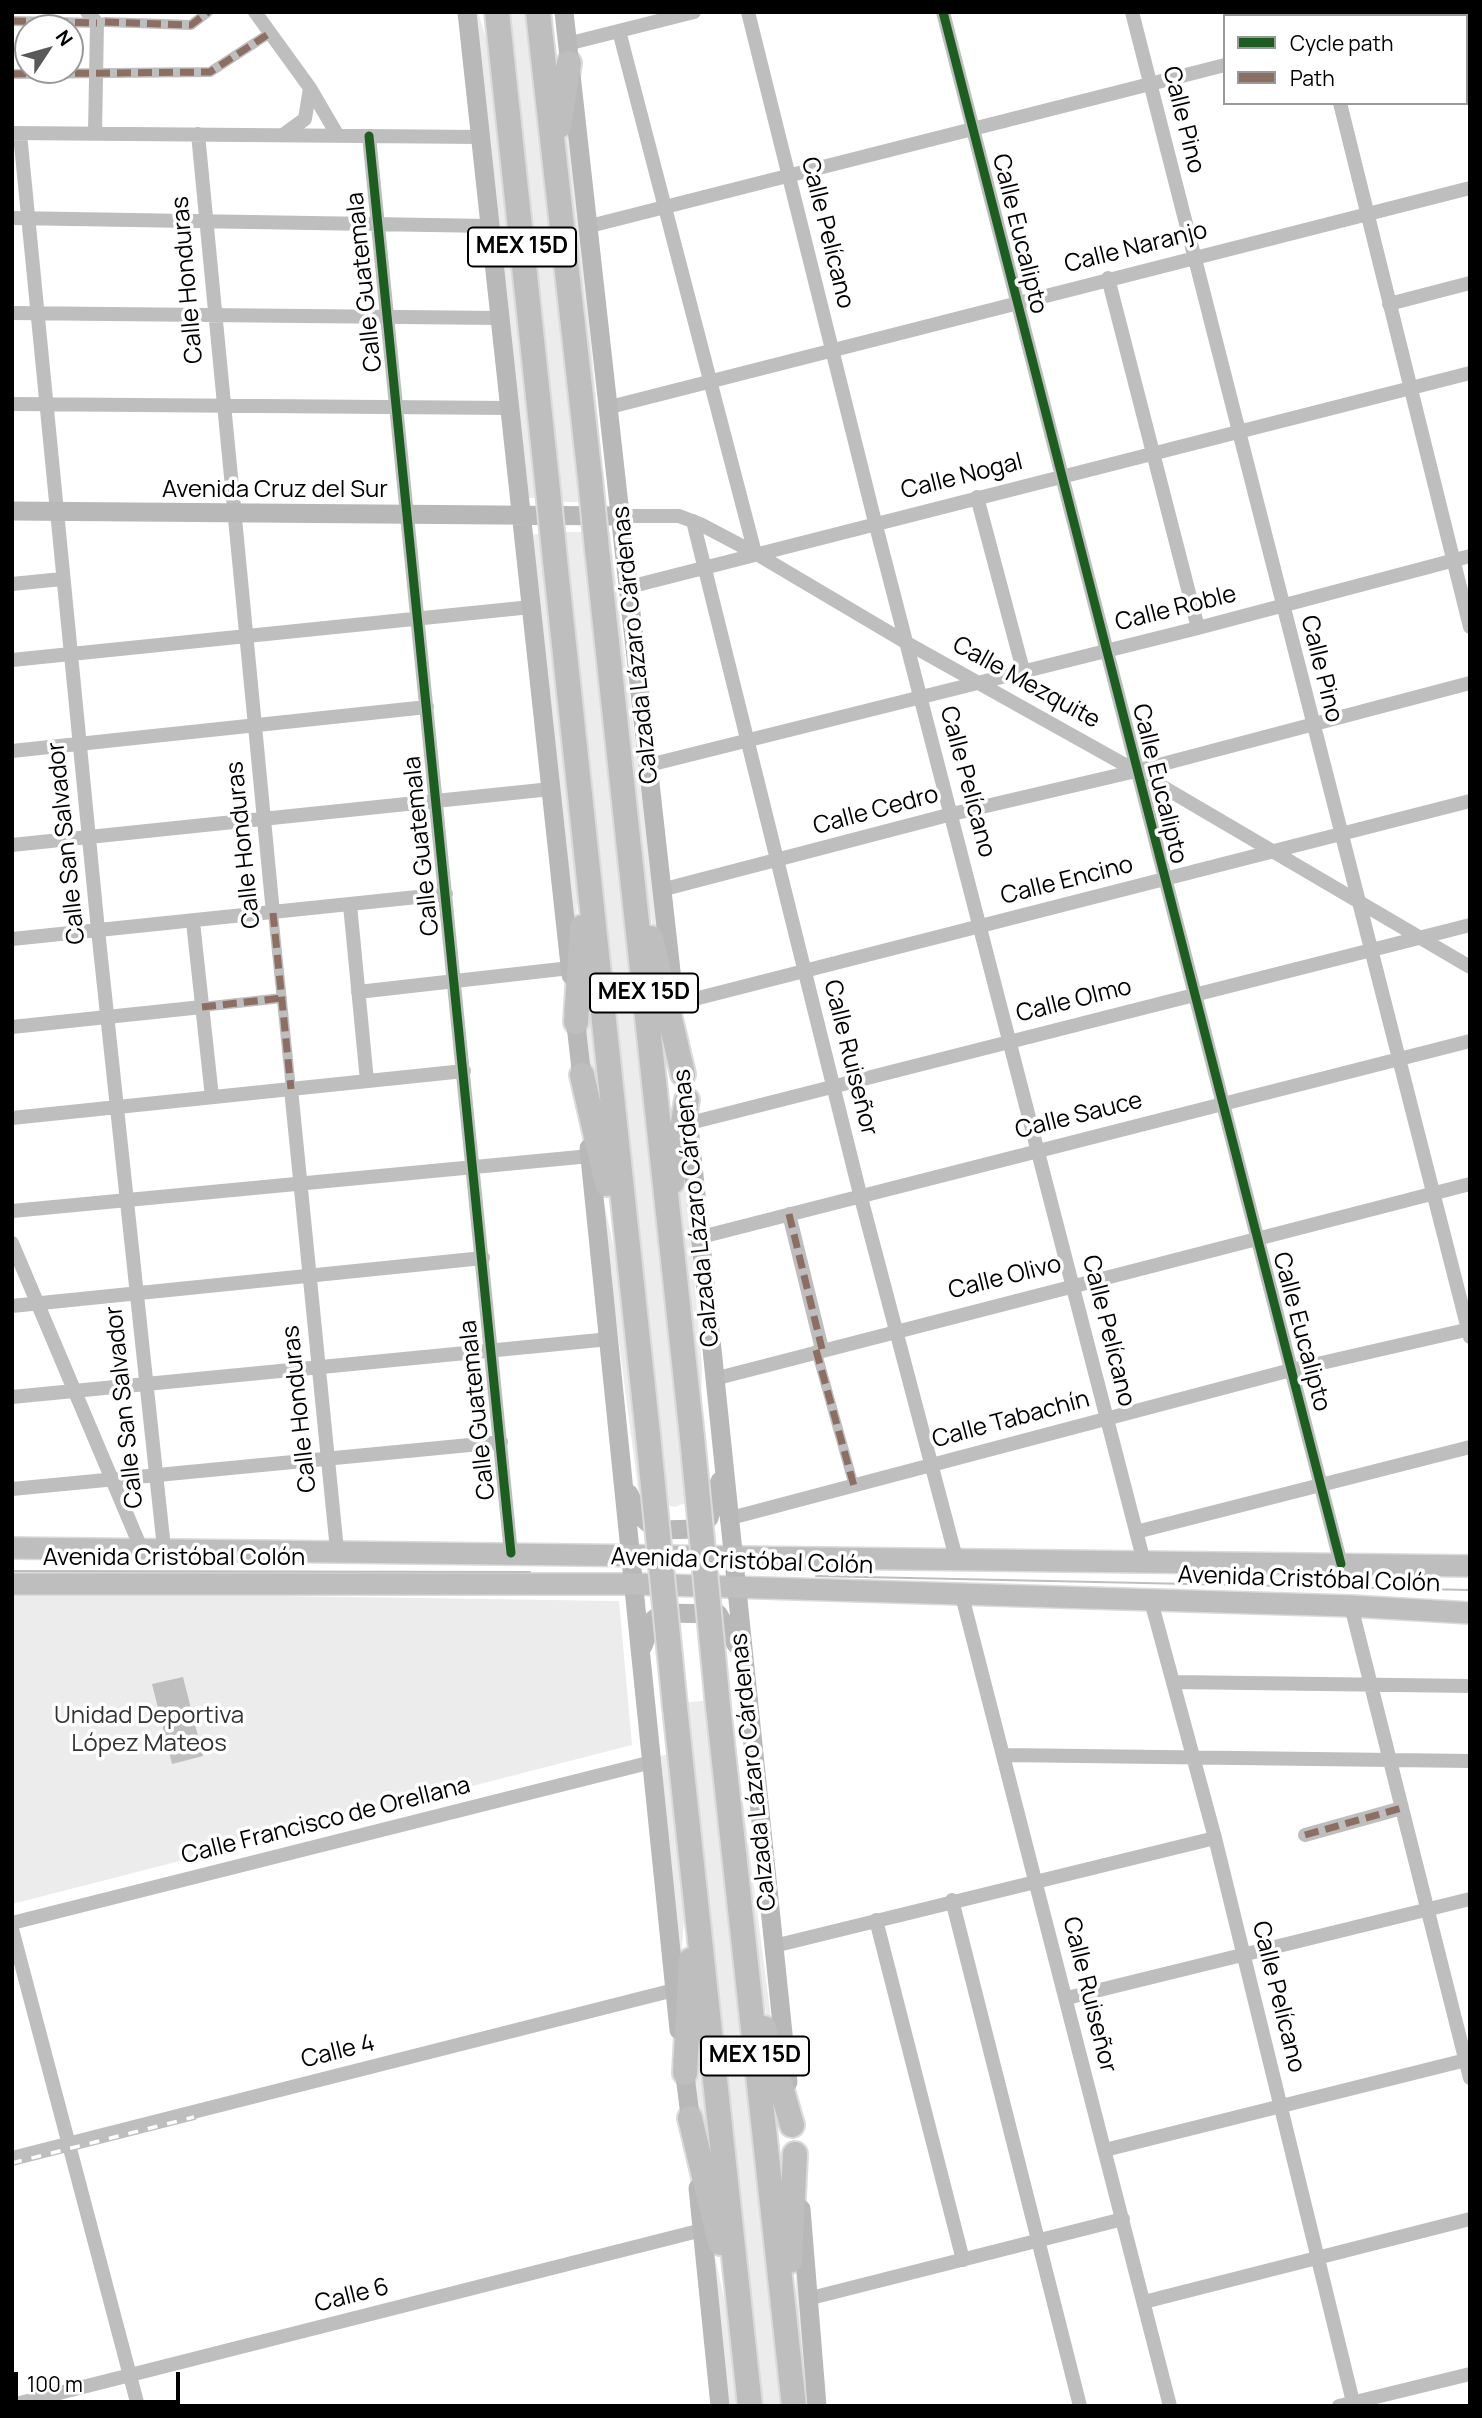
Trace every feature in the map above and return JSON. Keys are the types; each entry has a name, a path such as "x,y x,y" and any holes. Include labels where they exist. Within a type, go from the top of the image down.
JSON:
{"highway":[{"path":"485,12 503,71"},
{"name":"MEX 15D","path":"497,12 750,2406"},
{"name":"Calzada Lázaro Cárdenas","path":"538,12 590,478 794,2406"},
{"path":"554,158 568,54"},
{"path":"627,843 684,1074"},
{"path":"576,1022 587,860"},
{"path":"582,1076 631,1281"},
{"path":"667,1210 688,1111"},
{"path":"685,2073 695,1886"},
{"path":"745,1960 792,2125"},
{"path":"690,2118 742,2332"},
{"path":"790,2370 790,2259 795,2154"}],"main road":[{"path":"467,12 610,1339 674,1990 720,2406"},
{"name":"Calzada Lázaro Cárdenas","path":"564,12 688,1111 734,1587 811,2298 817,2406"},
{"name":"Avenida Cruz del Sur","path":"12,512 622,516"},
{"path":"624,1483 639,1514 653,1527 662,1530 696,1529 709,1518 723,1469"},
{"name":"Avenida Cristóbal Colón","path":"12,1548 1470,1566"},
{"path":"569,1583 584,1571 595,1554"},
{"path":"764,1588 756,1576 761,1561 766,1556"},
{"name":"Avenida Cristóbal Colón","path":"12,1584 633,1584 1350,1606 1470,1613"},
{"path":"641,1652 657,1615 713,1612 722,1617 742,1657"}],"street":[{"path":"100,20 125,12"},
{"path":"12,21 100,20 191,25 208,12"},
{"path":"255,12 310,88 338,136"},
{"path":"568,54 618,30 694,12"},
{"name":"Calle Pelícano","path":"748,12 876,522 1039,1149 1105,1419 1144,1562"},
{"name":"Calle Eucalipto","path":"943,12 1341,1564"},
{"name":"Calle Pino","path":"1132,12 1469,1332"},
{"path":"95,132 100,20"},
{"path":"618,30 755,552"},
{"path":"12,74 210,72 270,33"},
{"path":"590,226 1223,65"},
{"path":"282,136 305,119 310,88"},
{"path":"1340,105 1470,627"},
{"path":"16,133 480,137"},
{"name":"Calle San Salvador","path":"16,133 38,314 62,579 163,1548"},
{"name":"Calle Honduras","path":"198,134 337,1550"},
{"name":"Calle Guatemala","path":"369,136 511,1553"},
{"name":"Calle Naranjo","path":"610,407 1108,278 1470,188"},
{"path":"12,218 490,226"},
{"path":"1108,278 1198,628"},
{"path":"1389,304 1470,283"},
{"path":"12,313 499,318"},
{"name":"Calle Nogal","path":"629,587 755,552 1470,373"},
{"path":"12,404 223,403 509,408"},
{"path":"977,496 1023,670"},
{"name":"Calle Mezquite","path":"622,516 661,515 692,521 755,552 907,643 1136,771 1470,967"},
{"name":"Calle Ruiseñor","path":"692,521 860,1194 956,1558"},
{"name":"Calle Roble","path":"649,765 1105,649 1198,628 1470,556"},
{"path":"12,584 62,579"},
{"path":"12,660 531,607"},
{"name":"Calle Cedro","path":"661,890 952,814 1136,771 1470,683"},
{"path":"12,751 427,707"},
{"path":"12,845 551,789"},
{"name":"Calle Encino","path":"675,1004 1470,802"},
{"path":"12,939 446,894"},
{"path":"350,905 367,1081"},
{"path":"193,922 212,1097"},
{"name":"Calle Olmo","path":"688,1111 834,1088 1010,1040 1470,925"},
{"path":"358,992 570,968"},
{"path":"12,1027 282,998"},
{"name":"Calle Sauce","path":"701,1237 860,1194 1470,1041"},
{"path":"12,1118 464,1071"},
{"path":"12,1211 590,1156"},
{"name":"Calle Olivo","path":"715,1378 896,1329 1257,1240 1470,1184"},
{"path":"789,1214 819,1350 854,1486"},
{"path":"12,1242 141,1548"},
{"path":"12,1306 483,1258"},
{"name":"Calle Tabachín","path":"727,1519 1291,1370 1469,1332"},
{"path":"12,1397 610,1339"},
{"path":"12,1489 501,1442"},
{"path":"1136,1532 1470,1447"},
{"name":"Calle Ruiseñor","path":"962,1596 1037,1879 1170,2406"},
{"name":"Calle Pelícano","path":"1152,1601 1245,1956 1349,2405"},
{"path":"1350,1606 1468,2060 1470,2078"},
{"path":"1174,1682 1470,1686"},
{"path":"1003,1755 1470,1761"},
{"name":"Calle Francisco de Orellana","path":"12,1923 652,1762"},
{"path":"1305,1835 1402,1808"},
{"path":"774,1946 1037,1879 1215,1838"},
{"path":"1067,1998 1470,1899"},
{"path":"952,1900 1080,2406"},
{"path":"876,1920 963,2260"},
{"path":"12,1929 138,2406"},
{"name":"Calle 4","path":"12,2158 674,1990"},
{"path":"1105,2150 1281,2104 1468,2060"},
{"path":"811,2298 1123,2219"},
{"path":"1144,2302 1470,2219"},
{"name":"Calle 6","path":"12,2405 702,2230"},
{"path":"1349,2405 1470,2374"}],"green space":[{"path":"471,12 478,12 489,48 535,498 524,498"},
{"path":"505,12 529,12 581,502 556,502"},
{"path":"569,102 606,507 598,506 558,162"},
{"path":"561,532 582,532 680,1451 697,1450 702,1497 675,1507 646,1501"},
{"path":"603,533 610,533 661,957 630,839"},
{"path":"540,534 579,877 574,966 528,535"},
{"path":"588,940 609,1171 584,1070"},
{"path":"684,1161 702,1367 700,1454 675,1208"},
{"path":"596,1165 620,1277 643,1528"},
{"name":"Unidad Deportiva López Mateos","path":"12,1592 619,1601 632,1745 12,1904"},
{"path":"709,1700 784,2406 758,2406 683,1703"},
{"path":"728,1748 736,1748 774,2041 752,1962"},
{"path":"671,1753 686,1886 680,1981 661,1756"},
{"path":"697,1965 722,2241 690,2078"},
{"path":"709,2229 732,2335 740,2406 726,2406"},
{"path":"797,2235 813,2406 798,2406 793,2364"}],"shaded area":[{"path":"183,1677 203,1756 172,1764 152,1684"}],"tram line":[{"path":"12,1571 530,1572"},
{"path":"816,1576 1470,1590"}],"railway":[{"path":"12,2163 194,2117"}],"marked path":[{"path":"105,22 191,25 208,12"},
{"path":"12,21 97,23"},
{"path":"12,74 210,72 270,33"},
{"path":"273,913 291,1089"},
{"path":"202,1007 282,998"},
{"path":"789,1214 822,1349"},
{"path":"816,1350 854,1486"},
{"path":"1305,1835 1402,1808"}],"cycle path":[{"path":"943,12 1341,1564"},
{"path":"369,136 511,1553"}]}
